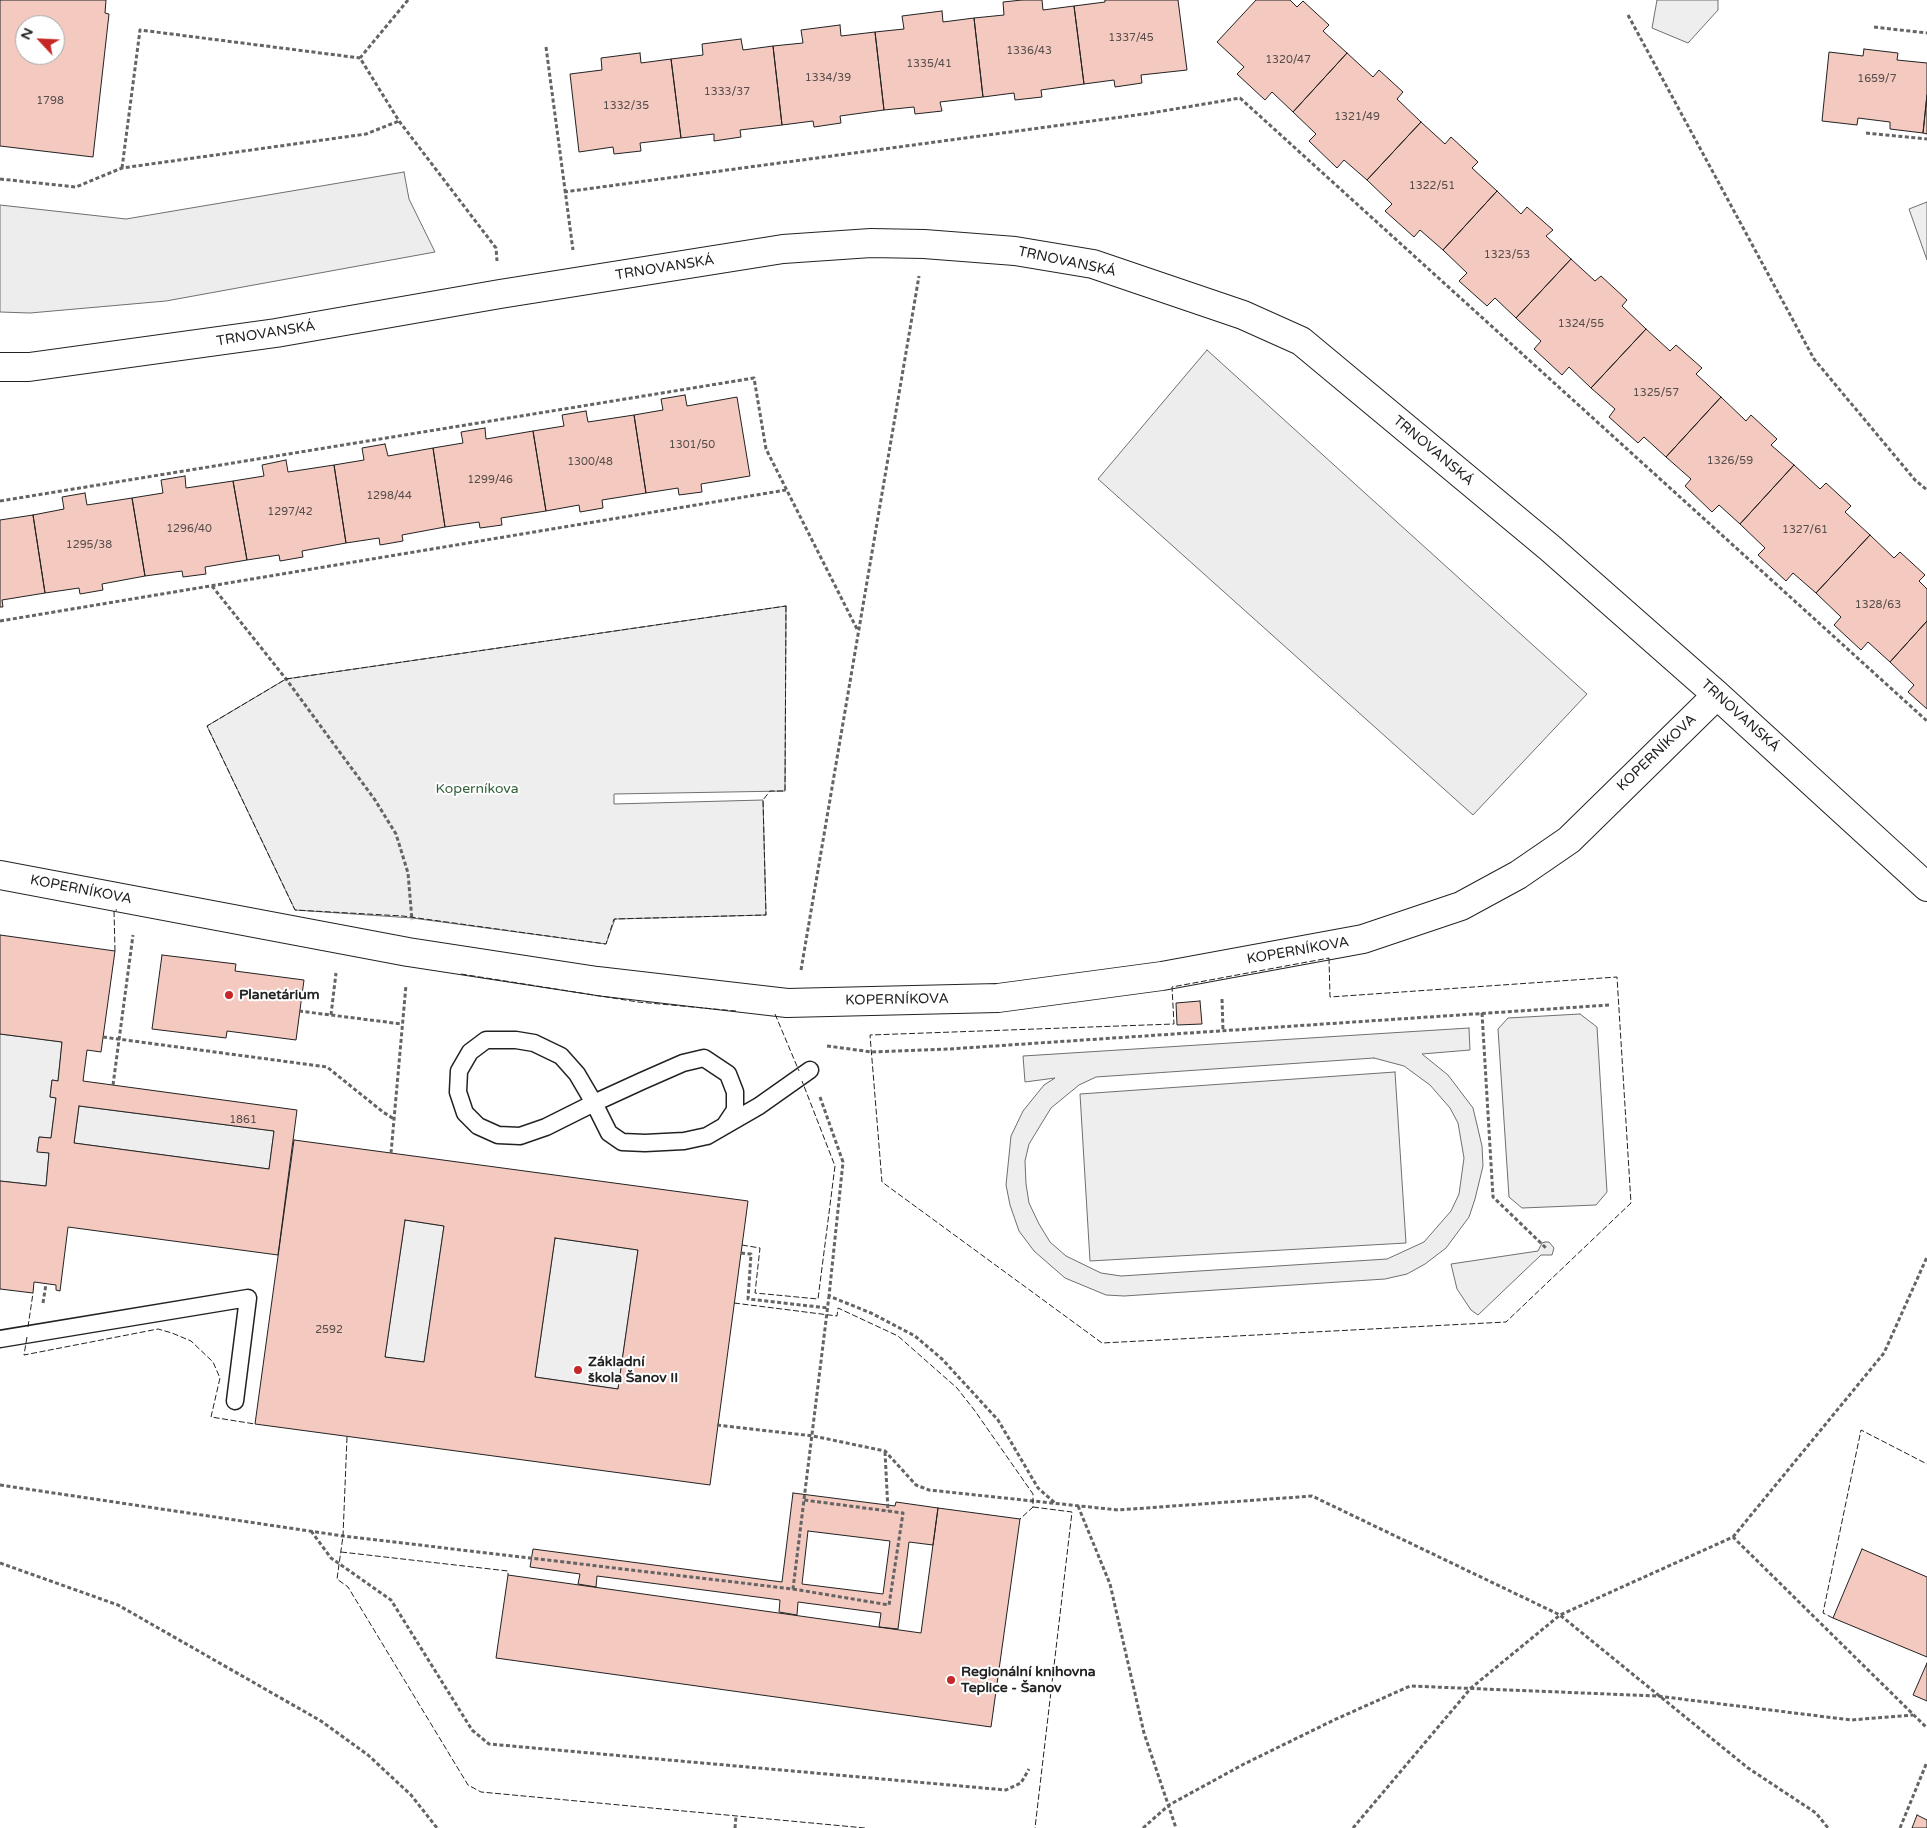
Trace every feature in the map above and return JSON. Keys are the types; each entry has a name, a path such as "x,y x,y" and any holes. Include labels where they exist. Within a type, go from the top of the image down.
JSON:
{"street":[{"name":"TRNOVANSKÁ","path":"0,367 30,367 276,334 500,294 783,249 871,243 924,244 1015,251 1093,264 1243,315 1300,341 1550,548 1717,695 1927,887"},
{"name":"KOPERNÍKOVA","path":"0,875 408,952 597,980 796,1003 998,998 1162,976 1372,936 1461,906 1518,875 1569,840 1717,695"}],"lane":[{"path":"725,1125 735,1110 735,1092 728,1074 704,1058 683,1063 594,1103 546,1127 520,1136 498,1135 478,1126 465,1113 458,1092 459,1071 470,1052 486,1040 516,1040 534,1043 561,1056 577,1074 594,1103 609,1133 622,1142 684,1141 707,1136 759,1106 810,1070"},
{"path":"0,1339 248,1298 235,1401"}],"path":[{"path":"360,58 408,0"},
{"path":"1628,16 1814,359 1915,480 1927,490"},
{"path":"1874,27 1927,33"},
{"path":"122,168 140,30 360,58"},
{"path":"546,46 564,192 578,282"},
{"path":"360,58 399,121 496,248 500,294"},
{"path":"564,192 1142,114 1240,98 1927,721"},
{"path":"0,179 76,187 122,168 366,134 399,121"},
{"path":"1866,133 1927,139"},
{"path":"796,1003 857,629 924,244"},
{"path":"0,501 754,378 766,449 857,629"},
{"path":"0,621 786,490"},
{"path":"212,586 292,687 375,800 396,834 408,873 412,918 392,1153"},
{"path":"113,1085 137,901"},
{"path":"331,1015 342,940"},
{"path":"793,1589 828,1308 842,1162 801,1044 872,1052 949,1049 1609,1005"},
{"path":"299,1011 402,1024"},
{"path":"1482,1013 1493,1197 1546,1248"},
{"path":"103,1037 327,1068 394,1119"},
{"path":"741,1253 751,1254 748,1299 828,1308"},
{"path":"1353,1828 1471,1688 1560,1615 1733,1537 1884,1353 1927,1256"},
{"path":"829,1296 871,1313 915,1336 942,1359 998,1420 1038,1488 1055,1504"},
{"path":"717,1425 813,1436 885,1451 916,1485 929,1490 1118,1510 1312,1496 1560,1615 1657,1696 1748,1768 1816,1813 1828,1828"},
{"path":"885,1451 888,1511"},
{"path":"0,1485 310,1531 793,1589 889,1605 904,1513 804,1500"},
{"path":"1078,1506 1110,1584 1144,1734 1176,1828"},
{"path":"310,1531 331,1558 391,1600 472,1730 489,1744 1006,1790 1021,1783 1029,1769"},
{"path":"1733,1537 1927,1728"},
{"path":"0,1563 118,1605 321,1721 368,1756 397,1782 411,1795 437,1828"},
{"path":"1143,1828 1169,1805 1244,1764 1334,1720 1410,1686 1657,1696 1851,1720 1913,1714"},
{"path":"1900,1828 1927,1762"},
{"path":"735,1828 736,1816"}],"green space":[{"path":"1657,0 1718,0 1718,10 1688,43 1652,28"},
{"path":"1927,202 1927,260 1909,209"},
{"name":"Koperníkova","path":"786,606 785,791 614,794 614,804 763,800 766,915 615,919 606,944 412,918 295,910 207,726 286,679"},
{"path":"1580,1014 1597,1027 1607,1192 1596,1205 1522,1208 1509,1197 1498,1029 1508,1018"},
{"path":"1469,1028 1470,1050 1422,1054 1448,1075 1473,1108 1482,1146 1483,1166 1469,1217 1446,1248 1425,1264 1407,1274 1385,1279 1124,1296 1106,1295 1065,1278 1034,1251 1019,1231 1010,1205 1006,1185 1011,1136 1023,1111 1044,1085 1055,1078 1025,1082 1023,1056","holes":["1374,1058 1404,1066 1430,1085 1450,1108 1458,1123 1464,1158 1459,1194 1451,1211 1424,1242 1387,1259 1121,1276 1101,1273 1066,1256 1050,1242 1029,1203 1025,1161 1029,1144 1051,1108 1079,1085 1096,1077"]},
{"path":"0,1034 62,1042 58,1081 52,1080 50,1097 56,1098 51,1138 39,1137 37,1151 49,1153 46,1186 0,1181"},
{"path":"1395,1072 1406,1243 1090,1261 1080,1094"},
{"path":"79,1106 274,1131 269,1169 74,1143"},
{"path":"405,1220 444,1226 424,1362 385,1357"},
{"path":"555,1238 638,1250 618,1389 535,1377"},
{"path":"1549,1242 1554,1248 1552,1255 1541,1255 1478,1315 1471,1310 1457,1289 1451,1264 1538,1251 1542,1243"}],"shaded area":[{"path":"404,172 409,199 435,252 166,301 30,313 0,312 0,205 126,219"},
{"path":"1207,350 1587,694 1473,815 1098,479"}],"building":[{"path":"0,0 106,0 105,13 109,14 93,157 0,146"},
{"path":"1042,0 1043,10 1074,6 1084,84 1041,90 1042,97 1015,100 1014,93 983,97 974,18 1004,15 1003,2"},
{"path":"1105,0 1178,0 1187,70 1141,75 1142,83 1115,87 1114,80 1084,84 1074,6 1105,2"},
{"path":"1256,0 1290,0 1297,7 1303,1 1329,25 1323,31 1347,53 1293,112 1272,92 1265,100 1237,74 1244,67 1217,42"},
{"path":"942,11 943,22 974,18 983,97 940,102 942,111 915,114 914,107 884,110 875,32 904,29 902,16"},
{"path":"840,25 841,36 875,32 884,110 840,116 841,123 814,127 813,121 782,125 773,46 803,43 801,30"},
{"path":"741,39 743,50 773,46 782,125 740,130 741,137 714,141 714,134 681,138 671,59 703,55 702,44"},
{"path":"1864,49 1898,53 1897,60 1927,63 1927,95 1923,133 1890,129 1890,122 1858,118 1857,125 1822,121 1829,52 1863,56"},
{"path":"640,53 641,63 671,59 681,138 640,143 641,151 614,154 613,147 579,152 570,74 602,70 601,58"},
{"path":"1347,53 1373,77 1379,70 1403,92 1397,99 1421,122 1367,180 1344,160 1337,168 1309,141 1316,134 1293,112"},
{"path":"1927,95 1927,134 1923,133"},
{"path":"1421,122 1445,144 1451,137 1478,162 1472,168 1497,191 1443,250 1420,230 1414,237 1385,211 1392,204 1367,180"},
{"path":"1497,191 1521,214 1527,207 1553,230 1546,236 1571,259 1516,318 1495,298 1487,306 1459,281 1467,273 1443,250"},
{"path":"1571,259 1595,281 1601,276 1627,300 1622,306 1646,329 1591,388 1569,367 1562,375 1534,349 1541,341 1516,318"},
{"path":"1646,329 1670,351 1676,345 1702,368 1696,374 1721,397 1666,457 1644,437 1638,443 1609,417 1615,409 1591,388"},
{"path":"685,395 687,406 737,397 750,476 701,484 702,492 679,495 678,488 646,493 634,415 663,410 661,399"},
{"path":"1721,397 1746,421 1751,415 1777,439 1771,445 1794,465 1740,524 1719,505 1712,512 1685,486 1691,479 1666,457"},
{"path":"586,411 588,422 634,415 646,493 602,500 603,508 580,512 579,505 546,511 533,431 564,426 562,415"},
{"path":"485,428 486,439 533,431 546,511 501,518 502,525 480,528 479,522 445,527 433,448 463,443 461,432"},
{"path":"385,444 388,456 433,448 445,527 402,535 403,541 380,545 379,538 346,543 334,465 364,460 362,448"},
{"path":"286,460 288,472 334,465 346,543 302,551 303,557 280,561 279,555 247,560 233,481 264,476 262,465"},
{"path":"1794,465 1820,489 1826,483 1851,506 1845,512 1870,535 1816,593 1793,573 1786,581 1758,555 1765,548 1740,524"},
{"path":"185,476 186,488 233,481 247,560 205,567 206,574 183,577 182,571 145,576 132,498 163,493 161,480"},
{"path":"85,493 87,505 132,498 145,576 102,584 103,590 80,594 79,588 45,593 33,515 64,509 62,497"},
{"path":"33,515 45,593 2,600 3,607 0,607 0,520"},
{"path":"1870,535 1894,558 1900,552 1925,575 1919,581 1927,589 1927,621 1890,662 1868,642 1861,650 1834,625 1841,617 1816,593"},
{"path":"1927,621 1927,709 1908,692 1914,685 1890,662"},
{"path":"0,935 115,951 101,1052 87,1050 83,1081 297,1110 278,1255 68,1227 60,1291 56,1290 56,1285 34,1282 33,1293 0,1289 0,1181 46,1186 49,1153 37,1152 39,1137 51,1138 56,1098 50,1097 52,1080 58,1081 62,1042 0,1034","holes":["79,1106 274,1131 269,1169 74,1143"]},
{"name":"Planetárium","path":"162,955 236,964 235,971 304,980 296,1040 227,1031 226,1038 152,1029"},
{"path":"1200,1001 1202,1024 1177,1025 1176,1003"},
{"path":"294,1140 748,1201 710,1485 255,1424","holes":["405,1220 444,1226 424,1362 385,1357","555,1238 638,1250 618,1389 535,1377"]},
{"path":"793,1493 895,1506 896,1502 938,1508 933,1545 909,1542 898,1629 879,1627 881,1613 798,1602 797,1615 779,1612 780,1600 597,1576 596,1587 578,1584 580,1574 530,1567 533,1549 782,1582","holes":["808,1531 890,1541 883,1594 802,1584"]},
{"path":"938,1508 1020,1519 991,1727 496,1658 508,1575 921,1633"},
{"path":"1862,1549 1927,1577 1927,1657 1833,1618"},
{"path":"1927,1663 1927,1701 1913,1695"},
{"path":"1917,1815 1927,1820 1927,1828 1912,1828"}],"fence":[{"path":"786,606 785,791 770,791 763,800 766,915 614,919 606,944 403,916 295,910 207,726 286,679 786,606"},
{"path":"115,951 114,910 117,910"},
{"path":"1329,958 1330,997 1617,977 1631,1203 1506,1322 1102,1343 882,1182 870,1035 1174,1024 1172,987 1329,958"},
{"path":"461,974 638,1002 736,1011"},
{"path":"775,1014 799,1071"},
{"path":"742,1245 760,1248 755,1293 818,1299 835,1166 802,1081"},
{"path":"28,1327 33,1293"},
{"path":"734,1303 837,1316 838,1308 898,1336 957,1388 1033,1494 1033,1507 1020,1519"},
{"path":"27,1337 24,1355 158,1329 172,1333 191,1341 213,1362 220,1378 211,1417 255,1424"},
{"path":"1833,1618 1823,1613 1861,1430 1927,1464"},
{"path":"347,1437 343,1536 337,1579 348,1587 468,1785 481,1792 865,1828"},
{"path":"1033,1507 1072,1512 1035,1828"},
{"path":"341,1552 508,1571 508,1575"}],"place":[{"name":"Planetárium","path":"229,995"},
{"name":"Základní škola Šanov II","path":"578,1370"},
{"name":"Regionální knihovna Teplice - Šanov","path":"951,1680"}]}
